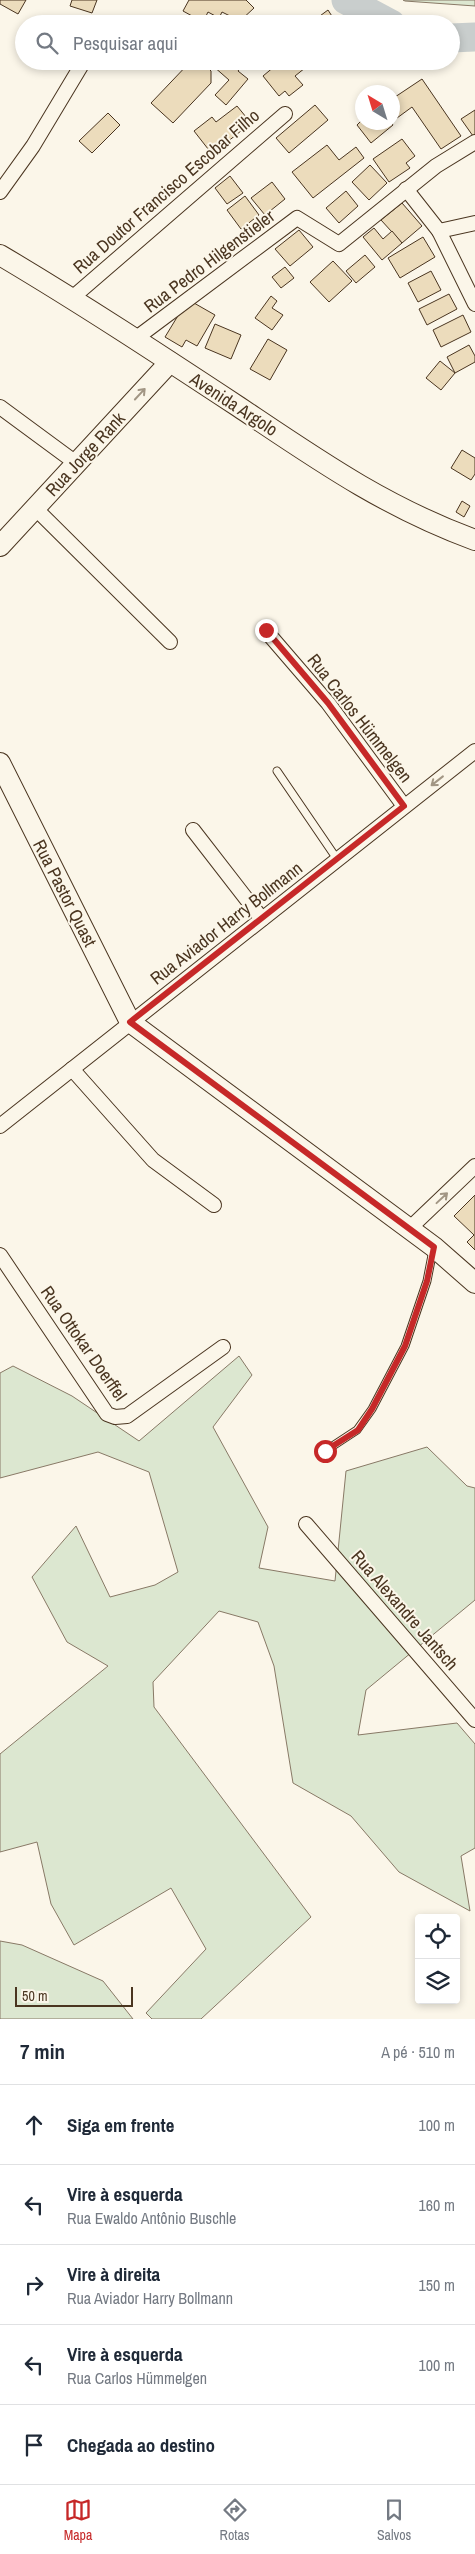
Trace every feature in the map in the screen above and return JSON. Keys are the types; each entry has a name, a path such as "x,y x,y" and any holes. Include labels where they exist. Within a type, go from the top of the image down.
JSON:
{"street":[{"path":"0,192 34,146 42,129 78,70"},
{"name":"Rua Doutor Francisco Escobar Filho","path":"72,298 285,114"},
{"name":"Rua Pedro Hilgenstieler","path":"135,339 298,218 339,244 436,166 475,142"},
{"path":"406,189 439,231 475,304"},
{"path":"439,231 475,223"},
{"name":"Avenida Argolo","path":"0,255 72,298 363,489 426,521 475,540"},
{"name":"Rua Jorge Rank","path":"0,546 170,362"},
{"path":"0,407 76,463"},
{"path":"35,508 170,642"},
{"name":"Rua Carlos Hümmelgen","path":"266,630 328,703 404,806"},
{"name":"Rua Aviador Harry Bollmann","path":"0,1126 475,751"},
{"name":"Rua Pastor Quast","path":"0,763 130,1022"},
{"path":"193,830 262,918"},
{"path":"130,1022 434,1247 475,1283"},
{"path":"72,1069 153,1160 214,1205"},
{"path":"409,1229 475,1166"},
{"name":"Rua Ottokar Doerffel","path":"0,1255 107,1414 115,1417 127,1416 223,1347"},
{"name":"Rua Alexandre Jantsch","path":"306,1524 475,1720"}],"lane":[{"path":"278,771 337,859"},
{"path":"325,1451 358,1430 372,1409 405,1346 427,1281 434,1247"}],"green space":[{"path":"403,0 475,0 475,6 405,1"},
{"path":"239,1356 252,1375 213,1427 268,1527 259,1568 335,1581 346,1471 427,1447 467,1486 475,1488 475,1600 366,1690 358,1735 457,1723 475,1744 475,1848 461,1856 470,1911 399,1872 351,1816 293,1783 274,1666 258,1622 219,1611 153,1682 154,1707 311,1917 201,2019 152,2019 146,2013 206,1949 171,1888 74,1945 51,1904 37,1842 0,1852 0,1754 108,1666 67,1642 32,1577 76,1526 110,1597 155,1585 178,1572 149,1472 98,1452 0,1478 0,1373 13,1366 72,1396 139,1441"},
{"path":"0,1941 22,1945 103,1981 133,2019 0,2019"}],"building":[{"path":"0,0 26,0 18,14 0,4"},
{"path":"72,0 97,0 92,13 70,6"},
{"path":"189,0 246,0 254,8 246,15 228,15 222,12 220,15 214,15 208,12 206,15 190,15 183,11"},
{"path":"328,10 331,15 321,15"},
{"path":"182,70 211,71 211,83 173,123 151,103"},
{"path":"218,70 239,70 248,79 226,105 215,95 229,80"},
{"path":"270,70 302,70 295,76 303,85 289,96 285,91 279,96 263,76"},
{"path":"422,79 461,136 441,149 412,107 400,116 400,94"},
{"path":"315,105 328,120 289,153 276,138"},
{"path":"237,106 251,123 212,154 194,131 212,117 216,122"},
{"path":"475,110 475,135 473,136 461,119"},
{"path":"108,113 120,125 92,153 79,141"},
{"path":"361,130 387,130 371,143"},
{"path":"402,139 415,156 406,163 410,168 389,182 373,159"},
{"path":"327,145 339,160 356,147 364,158 313,198 292,172"},
{"path":"370,165 387,183 369,200 352,182"},
{"path":"230,176 243,193 227,204 215,188"},
{"path":"272,182 285,199 265,215 251,198"},
{"path":"346,191 358,206 339,223 326,208"},
{"path":"245,196 259,215 241,229 227,210"},
{"path":"402,203 422,226 402,243 381,220"},
{"path":"374,228 383,239 392,231 402,243 382,260 363,237"},
{"path":"299,230 313,247 290,266 275,249"},
{"path":"423,237 435,257 400,278 388,258"},
{"path":"365,255 375,267 356,283 346,271"},
{"path":"333,261 352,281 329,302 310,282"},
{"path":"285,267 294,278 281,288 272,277"},
{"path":"431,271 441,290 418,302 408,283"},
{"path":"449,294 457,309 427,325 419,309"},
{"path":"271,296 277,301 272,308 283,315 272,330 255,318"},
{"path":"194,303 215,315 197,346 186,340 182,347 165,337 179,314"},
{"path":"463,315 471,332 441,347 433,330"},
{"path":"215,324 241,335 231,359 205,348"},
{"path":"268,339 287,350 270,380 250,369"},
{"path":"469,345 475,356 475,362 455,373 447,357"},
{"path":"440,361 455,373 441,390 426,378"},
{"path":"462,450 475,458 475,474 471,480 451,468"},
{"path":"462,501 470,506 464,517 456,512"},
{"path":"475,1195 475,1250 467,1242 474,1235 454,1216"}],"waterway":[{"path":"346,0 374,15"},
{"path":"460,38 475,37"}],"route":[{"path":"266,630 351,732 404,806 130,1022 434,1247 427,1281 405,1346 372,1409 358,1430 325,1451"}]}
